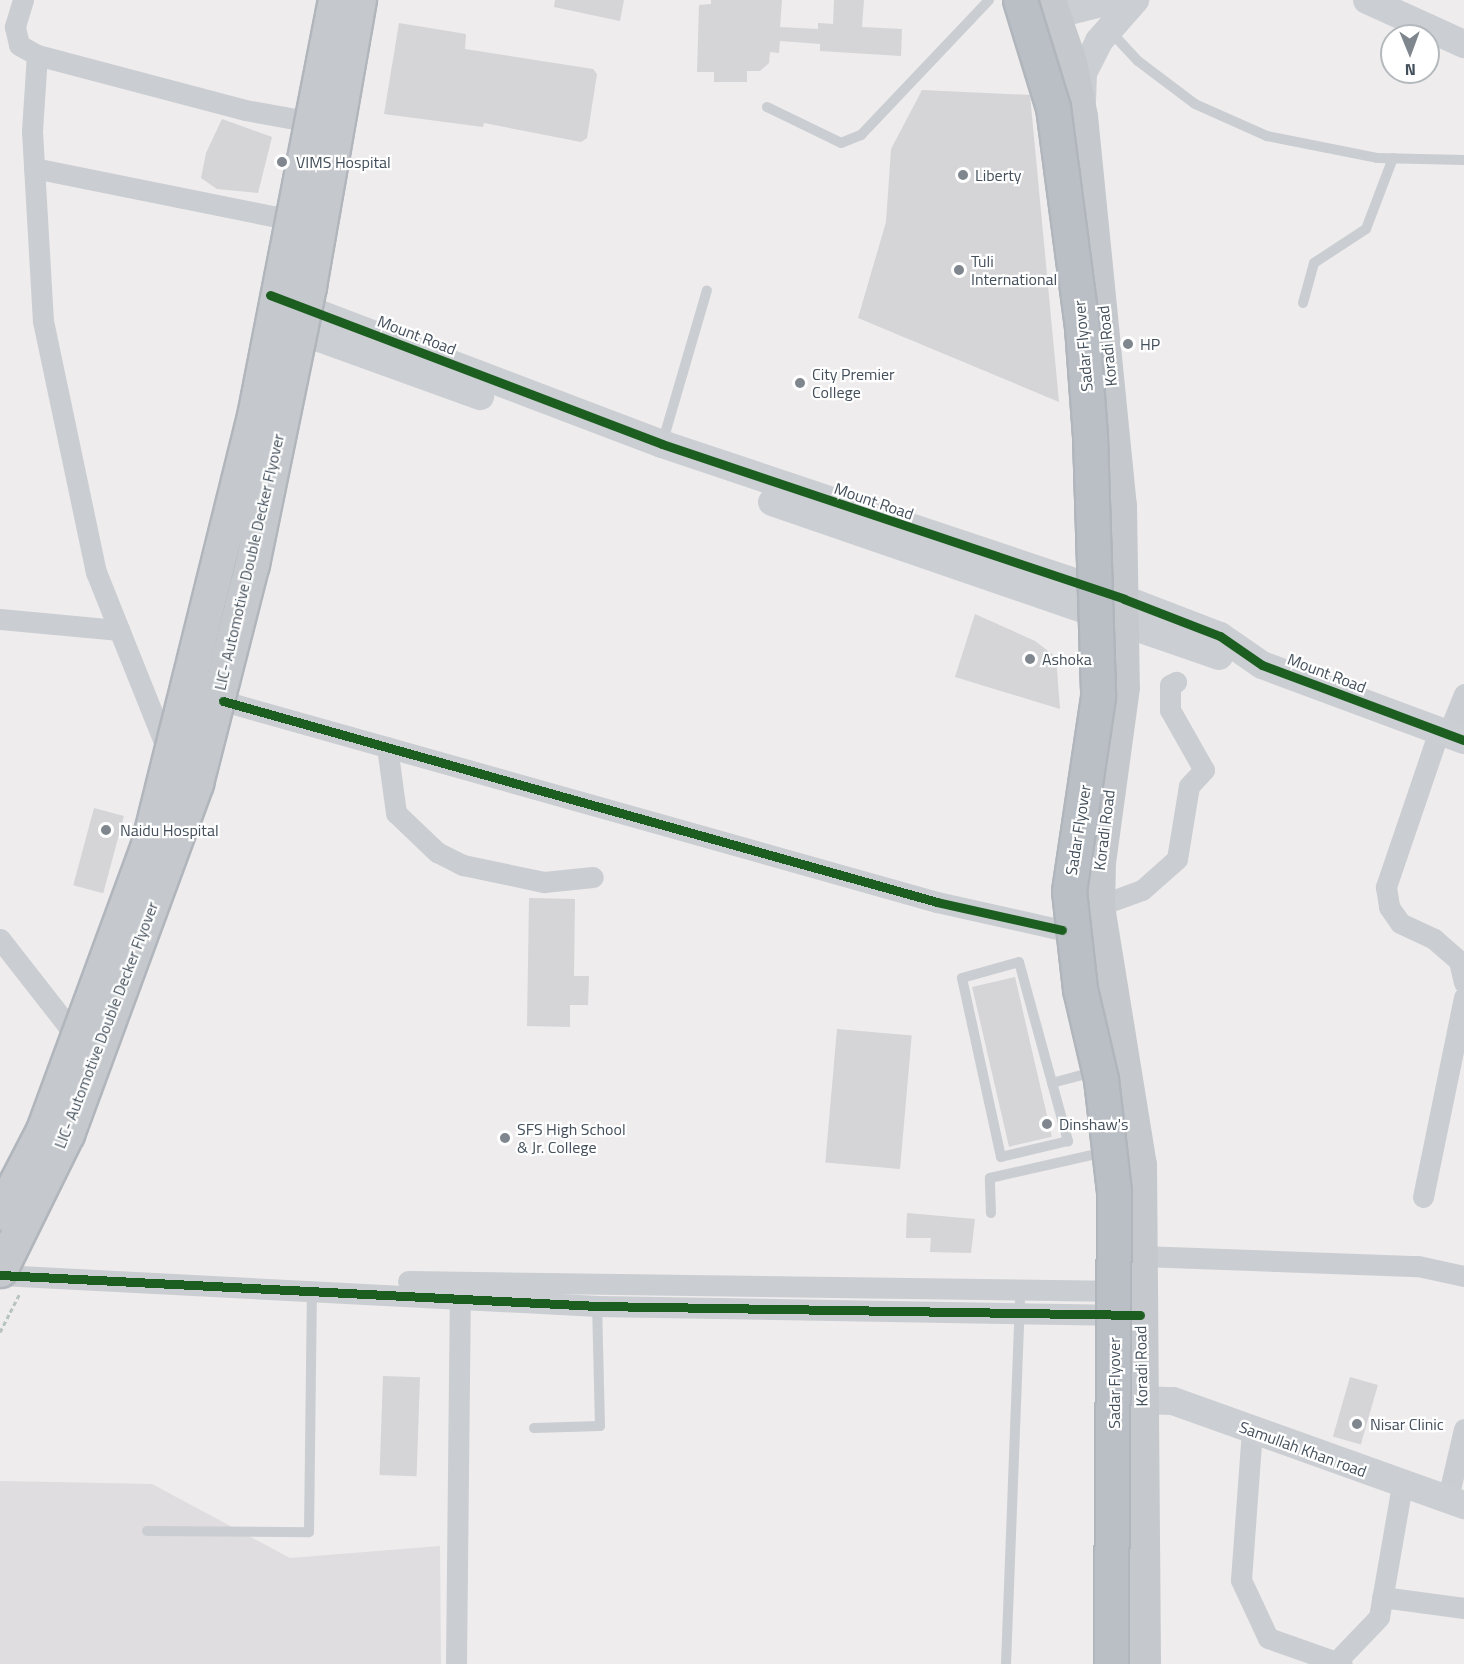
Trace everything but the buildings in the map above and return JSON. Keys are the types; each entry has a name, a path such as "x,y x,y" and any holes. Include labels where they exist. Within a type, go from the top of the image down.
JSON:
{"highway":[{"name":"Sadar Flyover","path":"1036,7 1053,107 1082,327 1092,459 1098,697 1069,891 1080,989 1101,1079 1113,1182 1111,1664"},
{"name":"Sadar Flyover","path":"1036,7 1063,91 1073,151 1097,373 1109,574 1110,690 1082,888 1087,945 1120,1137 1125,1202 1124,1664"}],"main road":[{"path":"0,1200 36,1131 139,846 166,747 219,545 284,219 307,121 324,0"},
{"name":"LIC- Automotive Double Decker Flyover","path":"0,1213 43,1130 148,844 254,416 335,0"},
{"name":"LIC- Automotive Double Decker Flyover","path":"5,1275 67,1134 196,783 252,564 359,0"},
{"path":"5,1275 69,1148 177,863 263,552 369,0"},
{"path":"1097,1664 1102,1303 1101,1153 1089,1073 1062,930 1062,853 1080,735 1086,600 1075,382 1064,284 1033,69 1036,7 1113,0"},
{"path":"1081,116 1083,73 1099,41 1135,0"},
{"path":"1366,0 1392,7 1464,44"},
{"name":"Koradi Road","path":"1036,7 1081,116 1113,407 1124,611 1123,687 1099,862 1098,906 1137,1127 1141,1256 1144,1664"},
{"name":"Mount Road","path":"268,307 662,444 1086,600 1220,636 1262,665 1450,735"},
{"path":"308,322 903,550 1086,600"},
{"name":"Samullah Khan road","path":"1141,1400 1173,1401 1456,1503"}],"street":[{"path":"23,0 15,27 34,168 43,321 96,572 166,747"},
{"path":"18,46 245,110 307,121"},
{"path":"34,168 284,219"},
{"path":"0,619 119,630"},
{"path":"1098,906 1142,890 1177,859 1189,786 1204,770 1170,710 1170,685 1176,682"},
{"path":"1464,694 1450,735 1386,887 1389,907 1400,923 1434,939 1459,961 1464,982"},
{"path":"223,701 937,902 1062,930"},
{"path":"387,747 396,813 436,852 463,865 544,882 593,877"},
{"path":"0,939 72,1031 105,1054"},
{"path":"1423,1197 1464,998"},
{"path":"1141,1256 1418,1266 1464,1276"},
{"path":"5,1275 312,1290 460,1290 596,1285 1020,1292 1102,1303 1140,1303"},
{"path":"5,1275 460,1290 597,1306 1019,1316 1102,1303"},
{"path":"456,1664 460,1290"},
{"path":"1456,1503 1464,1429"},
{"path":"1252,1430 1241,1580 1268,1638 1339,1662 1379,1617 1402,1485"},
{"path":"1383,1597 1464,1608"}],"lane":[{"path":"767,107 841,143 861,135 989,0"},
{"path":"1110,31 1138,61 1195,104 1267,136 1393,159 1464,160"},
{"path":"1303,303 1314,263 1366,229 1393,159"},
{"path":"662,444 707,290"},
{"path":"1019,962 1052,1083 1068,1141 1001,1157 962,978 1019,962"},
{"path":"1052,1083 1089,1073"},
{"path":"991,1213 990,1178 1101,1153"},
{"path":"534,1428 600,1426 596,1285"},
{"path":"147,1531 309,1532 312,1290"},
{"path":"1006,1664 1020,1292"}],"path":[{"path":"0,1332 5,1275"}],"shaded area":[{"path":"0,1481 152,1484 290,1558 440,1546 441,1664 0,1664"}],"railway":[{"path":"0,1240 105,997 187,755 273,389 344,0"},
{"path":"0,1266 116,1001 197,758 284,392 356,0"}],"cycle path":[{"path":"270,295 662,444 1124,599 1220,636 1262,665 1464,740"},
{"path":"223,701 937,902 1062,930"},
{"path":"0,1275 597,1306 1140,1315"}],"place":[{"name":"VIMS Hospital","path":"282,162"},
{"name":"Liberty","path":"963,175"},
{"name":"Tuli International","path":"959,270"},
{"name":"HP","path":"1128,344"},
{"name":"City Premier College","path":"800,383"},
{"name":"Ashoka","path":"1030,659"},
{"name":"Naidu Hospital","path":"106,830"},
{"name":"Dinshaw's","path":"1047,1124"},
{"name":"SFS High School & Jr. College","path":"505,1138"},
{"name":"Nisar Clinic","path":"1357,1424"}]}
